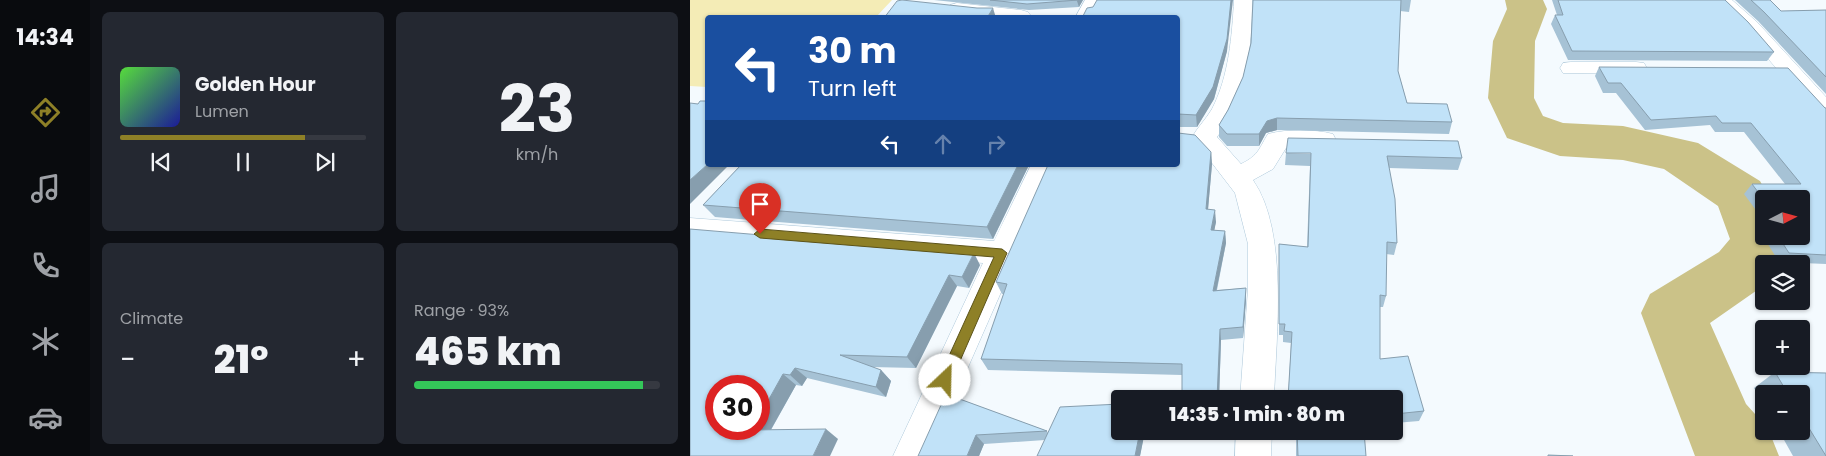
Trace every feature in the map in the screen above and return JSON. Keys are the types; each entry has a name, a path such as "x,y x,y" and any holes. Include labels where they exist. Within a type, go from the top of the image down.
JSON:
{"street":[{"path":"1086,15 1094,0"},
{"path":"1243,0 1238,59 1231,90 1212,129 1194,137 1238,177 1248,192 1262,244 1263,289 1257,390"},
{"path":"1718,0 1750,26 1826,111"},
{"path":"938,7 1013,15"},
{"path":"1571,68 1656,68"},
{"path":"1759,69 1788,69"},
{"path":"1238,177 1264,163 1272,154 1277,140 1344,141"},
{"path":"911,456 1002,253 1043,167"},
{"path":"690,224 709,204"},
{"path":"690,228 1002,253"},
{"path":"1253,456 1254,440"}],"shaded area":[{"path":"690,0 892,0 878,15 705,15 705,87 690,86"}],"building":[{"path":"990,0 1078,0 1027,4"},
{"path":"1097,0 1231,0 1227,39 1213,87 1196,115 1180,114 1180,15 1084,15 1087,8 1093,7"},
{"path":"1253,0 1401,0 1398,71 1407,103 1447,104 1452,122 1277,118 1267,121 1259,134 1227,134 1219,125 1243,77 1251,43"},
{"path":"1558,0 1725,0 1748,22 1774,52 1572,51 1555,15 1563,15"},
{"path":"1751,0 1770,0 1781,11 1826,10 1826,77 1764,12"},
{"path":"897,1 993,8 989,15 886,15"},
{"path":"1599,67 1788,68 1826,108 1826,255 1789,253 1784,245 1810,245 1810,190 1756,190 1752,184 1801,184 1751,123 1722,123 1716,116 1651,120 1621,83 1608,83"},
{"path":"700,101 705,101 705,167 690,180 690,103 698,104"},
{"path":"1180,133 1195,135 1211,152 1206,209 1215,210 1211,230 1225,231 1213,291 1246,288 1243,327 1220,329 1217,390 1182,390 1182,364 981,359 1007,284 996,282 1047,167 1180,167"},
{"path":"1288,138 1458,141 1462,158 1387,156 1395,199 1397,243 1387,242 1386,296 1380,295 1380,359 1408,356 1424,411 1403,413 1403,390 1289,390 1292,332 1284,331 1285,324 1279,324 1279,244 1308,247 1311,153 1286,153"},
{"path":"739,167 1017,167 987,227 703,205"},
{"path":"690,229 974,253 962,277 949,275 907,357 840,355 881,370 876,387 795,368 790,375 783,374 770,397 770,375 705,375 705,440 770,440 770,430 826,429 813,456 690,456"},
{"path":"1826,373 1826,456 1810,430 1810,385 1783,385 1777,375"},
{"path":"946,394 1047,431 976,435 967,456 918,456"},
{"path":"1111,404 1111,440 1138,440 1135,456 1037,456 1060,407"},
{"path":"1297,440 1365,440 1366,456 1298,456"}],"waterway":[{"path":"1524,0 1527,9 1514,41 1511,98 1524,127 1560,139 1623,143 1680,155 1741,195 1760,242 1741,269 1673,313 1720,429 1741,456"}],"route":[{"path":"760,234 1002,253 945,380"}]}
